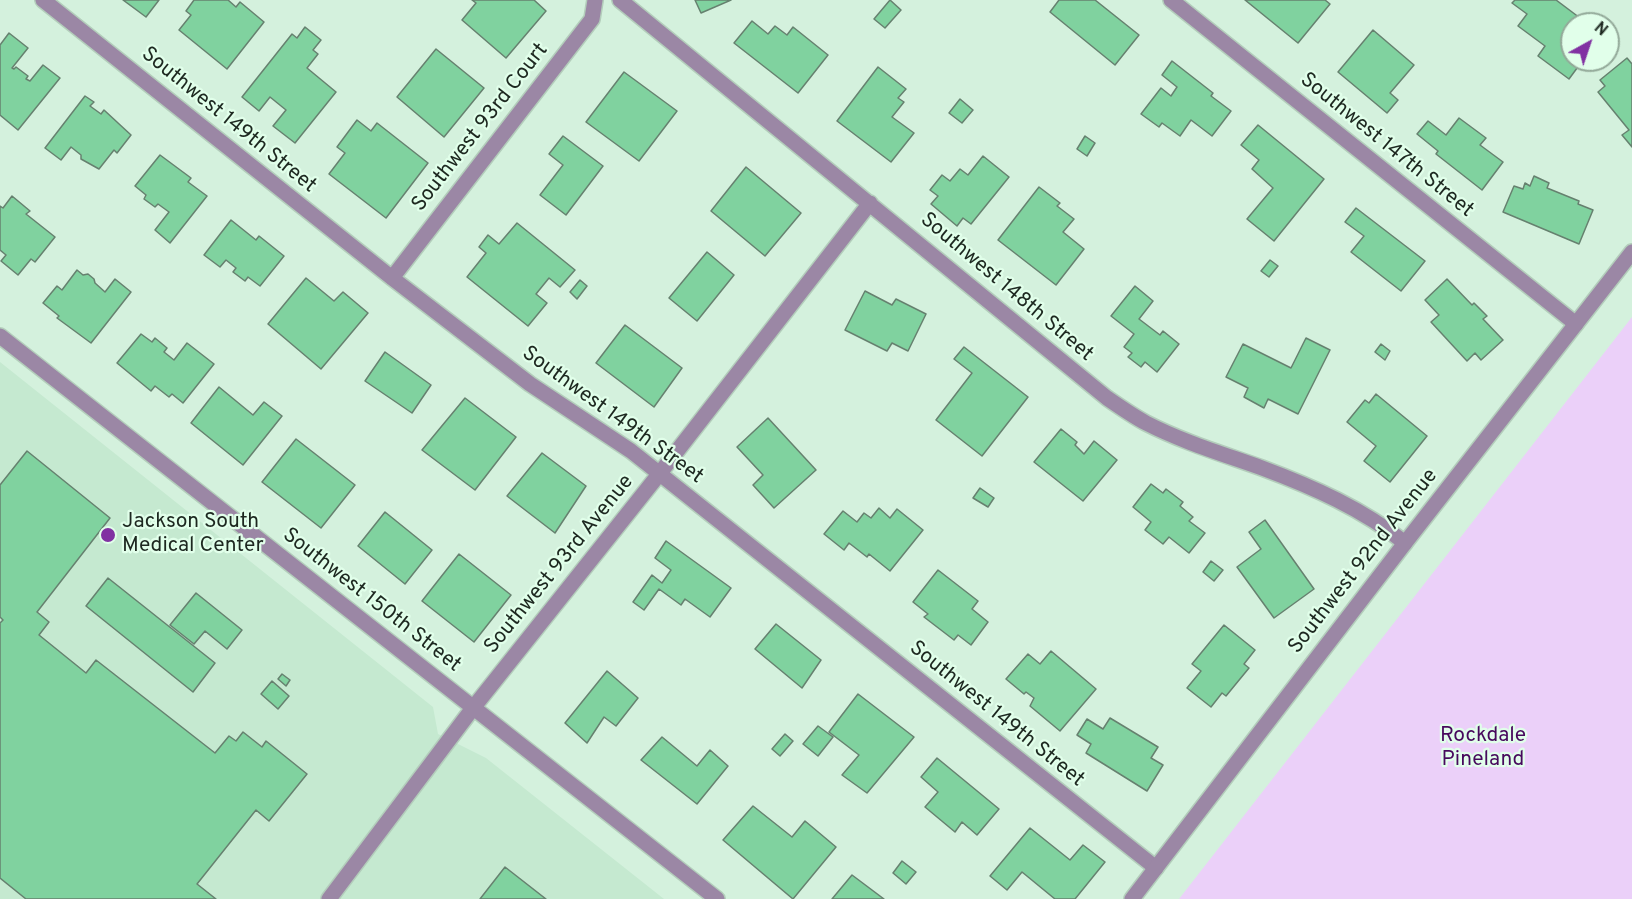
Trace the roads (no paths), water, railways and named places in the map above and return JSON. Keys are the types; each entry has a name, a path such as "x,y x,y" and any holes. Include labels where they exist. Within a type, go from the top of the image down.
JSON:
{"street":[{"name":"Southwest 149th Street","path":"43,0 392,278 530,384 660,473 1155,868"},
{"name":"Southwest 93rd Court","path":"392,278 592,19 595,0"},
{"name":"Southwest 148th Street","path":"620,0 1076,374 1126,411 1175,436 1320,492 1382,524 1405,543"},
{"name":"Southwest 147th Street","path":"1171,0 1576,324"},
{"name":"Southwest 93rd Avenue","path":"329,899 473,708 870,203"},
{"name":"Southwest 92nd Avenue","path":"1132,899 1632,252"},
{"name":"Southwest 150th Street","path":"0,336 717,899"}],"place":[{"name":"Jackson South Medical Center","path":"108,535"}],"park label":[{"name":"Rockdale Pineland","path":"1483,749"}]}
